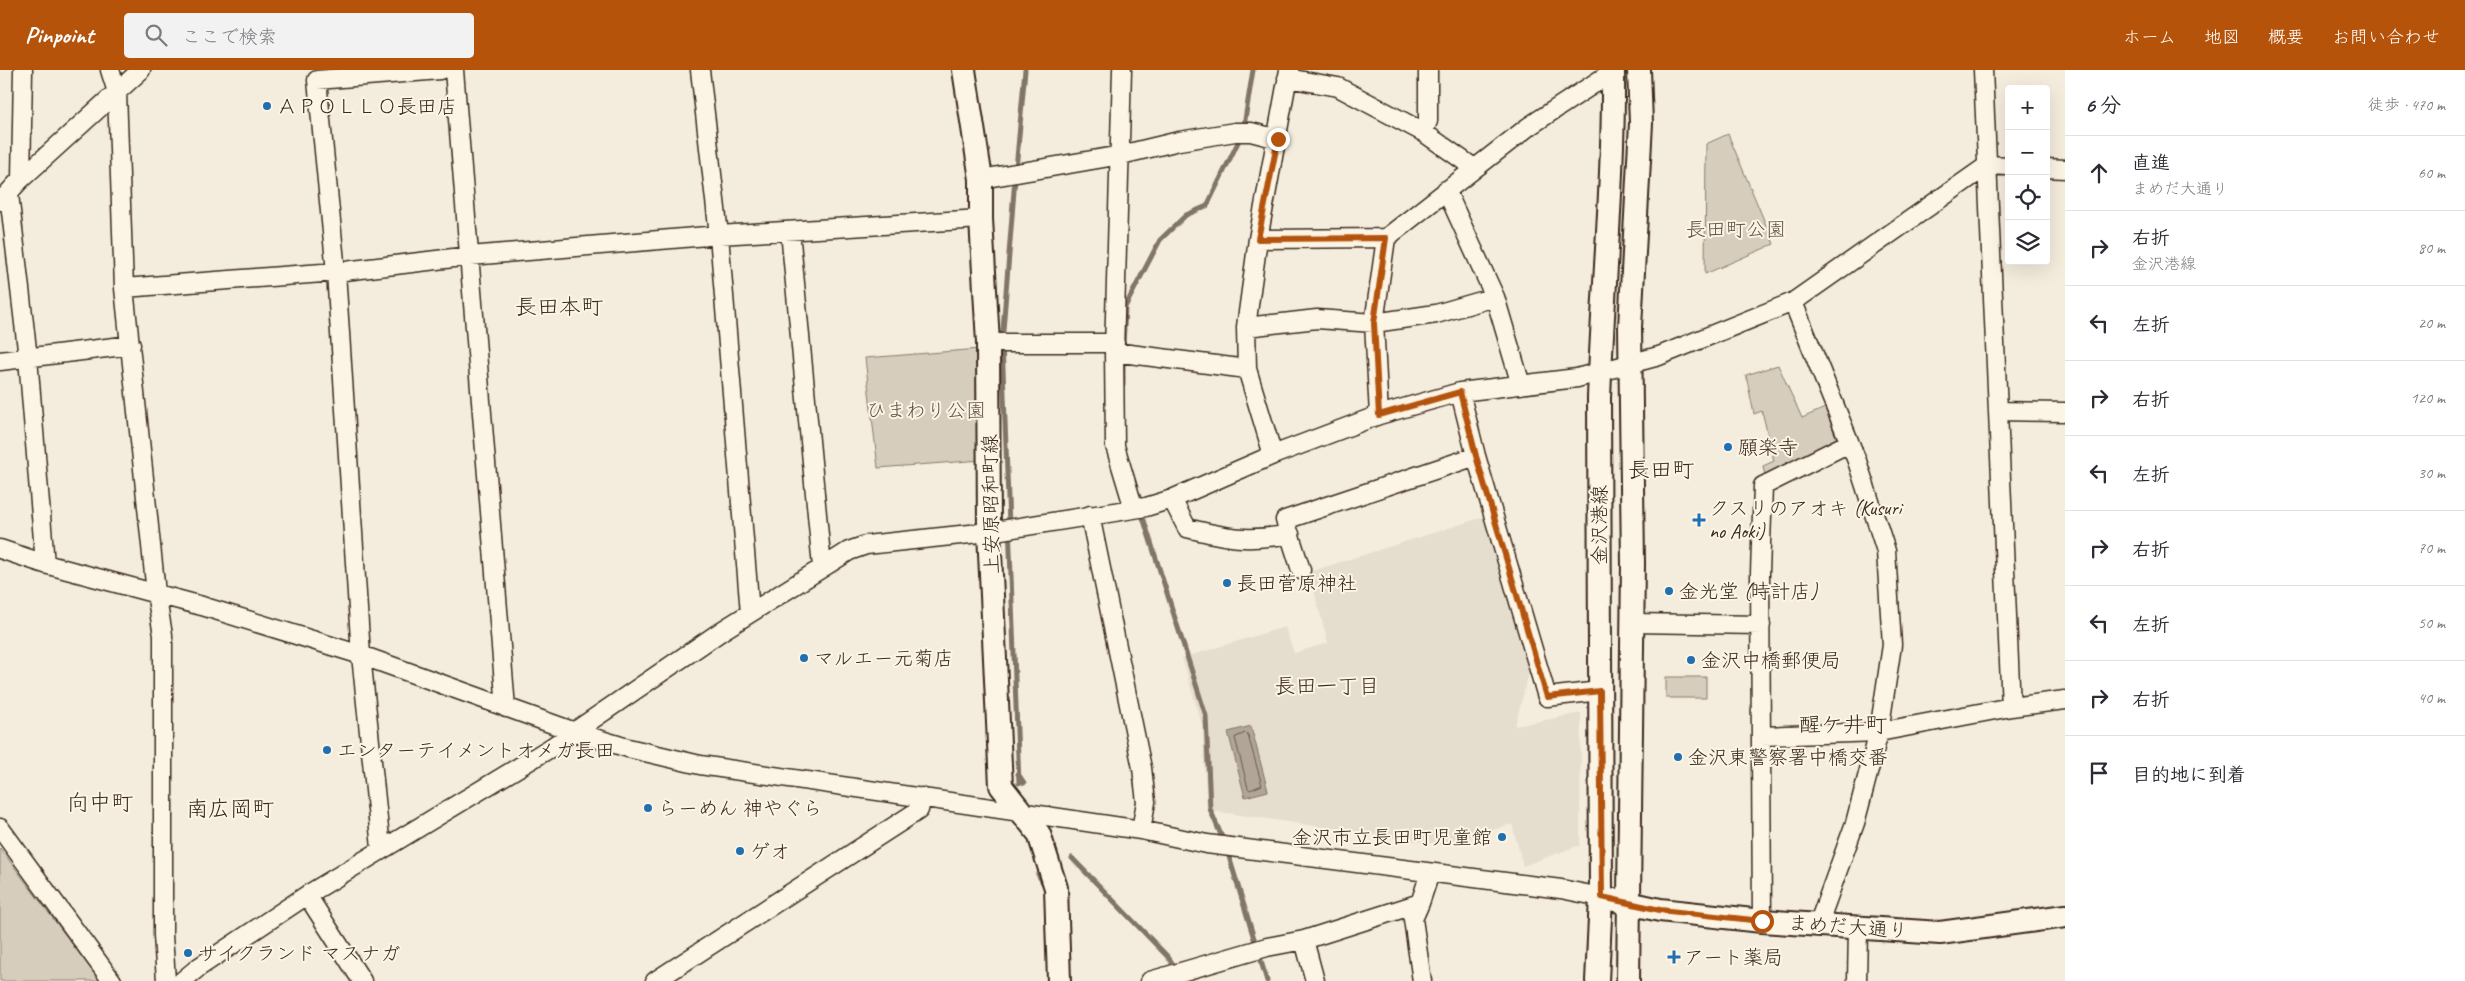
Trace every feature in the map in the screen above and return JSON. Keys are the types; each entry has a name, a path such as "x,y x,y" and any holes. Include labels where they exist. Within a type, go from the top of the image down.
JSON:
{"main road":[{"name":"金沢港線","path":"1593,980 1602,897 1600,691 1601,326 1614,124 1614,70"},
{"name":"金沢港線","path":"1628,981 1632,623 1630,327 1641,123 1639,70"},
{"name":"上安原昭和町線","path":"968,71 982,179 981,219 988,344 990,532 1001,786 1039,834 1056,888 1059,981"},
{"name":"まめだ大通り","path":"1602,897 1660,910 1762,921 1858,929 1940,933 2065,916"}],"street":[{"path":"21,179 23,70"},
{"path":"110,70 117,92 124,288 156,593 163,635 163,935 166,981"},
{"path":"45,564 28,358 4,198 21,179 141,70"},
{"path":"381,848 361,655 336,272 317,80 440,70"},
{"path":"454,70 506,708"},
{"path":"700,70 719,236 750,613"},
{"path":"1122,70 1120,350 1115,446 1140,508"},
{"path":"1423,132 1428,121 1428,70"},
{"path":"1258,239 1386,238 1528,127 1614,70"},
{"path":"1983,70 2010,708"},
{"path":"1273,455 1247,369 1246,327 1258,239 1278,139 1288,74 1338,88 1423,132 1474,168"},
{"path":"982,179 1121,156 1179,141 1243,132 1278,139"},
{"path":"182,981 199,967 307,895 381,848 575,732 612,704 750,613 849,551 866,545 990,532 1140,508 1172,499 1273,455 1379,415 1460,392 1600,373 1659,356 1793,302 1988,165 2005,166"},
{"path":"2050,168 2065,169"},
{"path":"1446,190 1495,297 1521,385"},
{"path":"124,288 336,272 470,256 719,236 981,219"},
{"path":"790,231 822,567"},
{"path":"1379,415 1374,323 1386,238"},
{"path":"1246,327 1317,319 1374,323 1436,314 1495,297"},
{"path":"1793,302 1849,443 1886,551 1892,645 1879,732 1855,823 1818,925"},
{"path":"988,344 1015,343 1120,350 1247,369"},
{"path":"0,361 131,345"},
{"path":"1460,392 1476,456 1547,697 1600,691"},
{"path":"1998,411 2065,412"},
{"path":"1762,921 1762,486 1849,443"},
{"path":"1301,570 1285,520 1476,456"},
{"path":"1172,499 1187,528 1233,539 1260,540 1290,534"},
{"path":"1090,515 1142,768 1146,802 1140,830"},
{"path":"0,549 45,564 156,593 361,655 575,732 628,748 700,765 1140,830 1207,844 1561,889 1602,897"},
{"path":"1632,623 1761,625"},
{"path":"1761,736 1879,732 2065,700"},
{"path":"655,981 919,810 922,798"},
{"path":"0,828 112,981"},
{"path":"1422,981 1413,919 1430,873"},
{"path":"307,895 362,981"},
{"path":"1150,981 1267,947 1304,940 1420,902"},
{"path":"1856,981 1858,929"},
{"path":"1304,940 1314,981"}],"shaded area":[{"path":"1493,514 1532,661 1515,726 1581,713 1580,845 1523,866 1512,824 1444,845 1207,810 1202,725 1182,658 1285,627 1294,653 1328,643 1309,572"}],"green space":[{"name":"長田町公園","path":"1728,134 1774,244 1705,274 1706,144"},
{"name":"ひまわり公園","path":"980,349 982,460 878,468 865,358"},
{"path":"1778,365 1802,418 1825,408 1837,440 1765,476 1763,466 1774,461 1762,411 1754,414 1746,375"},
{"path":"1666,677 1706,677 1706,698 1666,698"},
{"path":"0,848 100,981 0,981"}],"water":[{"path":"1251,726 1268,791 1245,797 1228,732"}],"waterway":[{"path":"1016,169 1025,70"},
{"path":"1123,347 1125,307 1160,240 1186,215 1207,206 1243,132 1253,70"},
{"path":"1015,178 1002,343 1019,783"},
{"path":"1123,356 1123,385"},
{"path":"1141,511 1206,716 1210,809 1224,842"},
{"path":"1018,774 1024,783"},
{"path":"1227,850 1267,981"},
{"path":"1072,858 1168,957 1184,981"},
{"path":"1038,874 1046,888"}],"place":[{"name":"ＡＰＯＬＬＯ長田店","path":"267,106"},
{"name":"願楽寺","path":"1728,447"},
{"name":"クスリのアオキ (Kusuri no Aoki)","path":"1699,520"},
{"name":"長田菅原神社","path":"1227,583"},
{"name":"金光堂 (時計店)","path":"1669,591"},
{"name":"マルエー元菊店","path":"804,658"},
{"name":"金沢中橋郵便局","path":"1691,660"},
{"name":"エンターテイメントオメガ長田","path":"327,750"},
{"name":"金沢東警察署中橋交番","path":"1678,757"},
{"name":"らーめん 神やぐら","path":"648,808"},
{"name":"金沢市立長田町児童館","path":"1502,837"},
{"name":"ゲオ","path":"740,851"},
{"name":"サイクランド マスナガ","path":"188,953"},
{"name":"アート薬局","path":"1674,957"}],"district":[{"name":"長田本町","path":"559,307"},
{"name":"長田町","path":"1661,470"},
{"name":"長田一丁目","path":"1327,686"},
{"name":"醒ケ井町","path":"1843,725"},
{"name":"向中町","path":"100,803"},
{"name":"南広岡町","path":"230,809"}],"route":[{"path":"1278,139 1258,239 1386,238 1374,323 1379,415 1460,392 1476,456 1547,697 1600,691 1602,897 1660,910 1762,921"}]}
